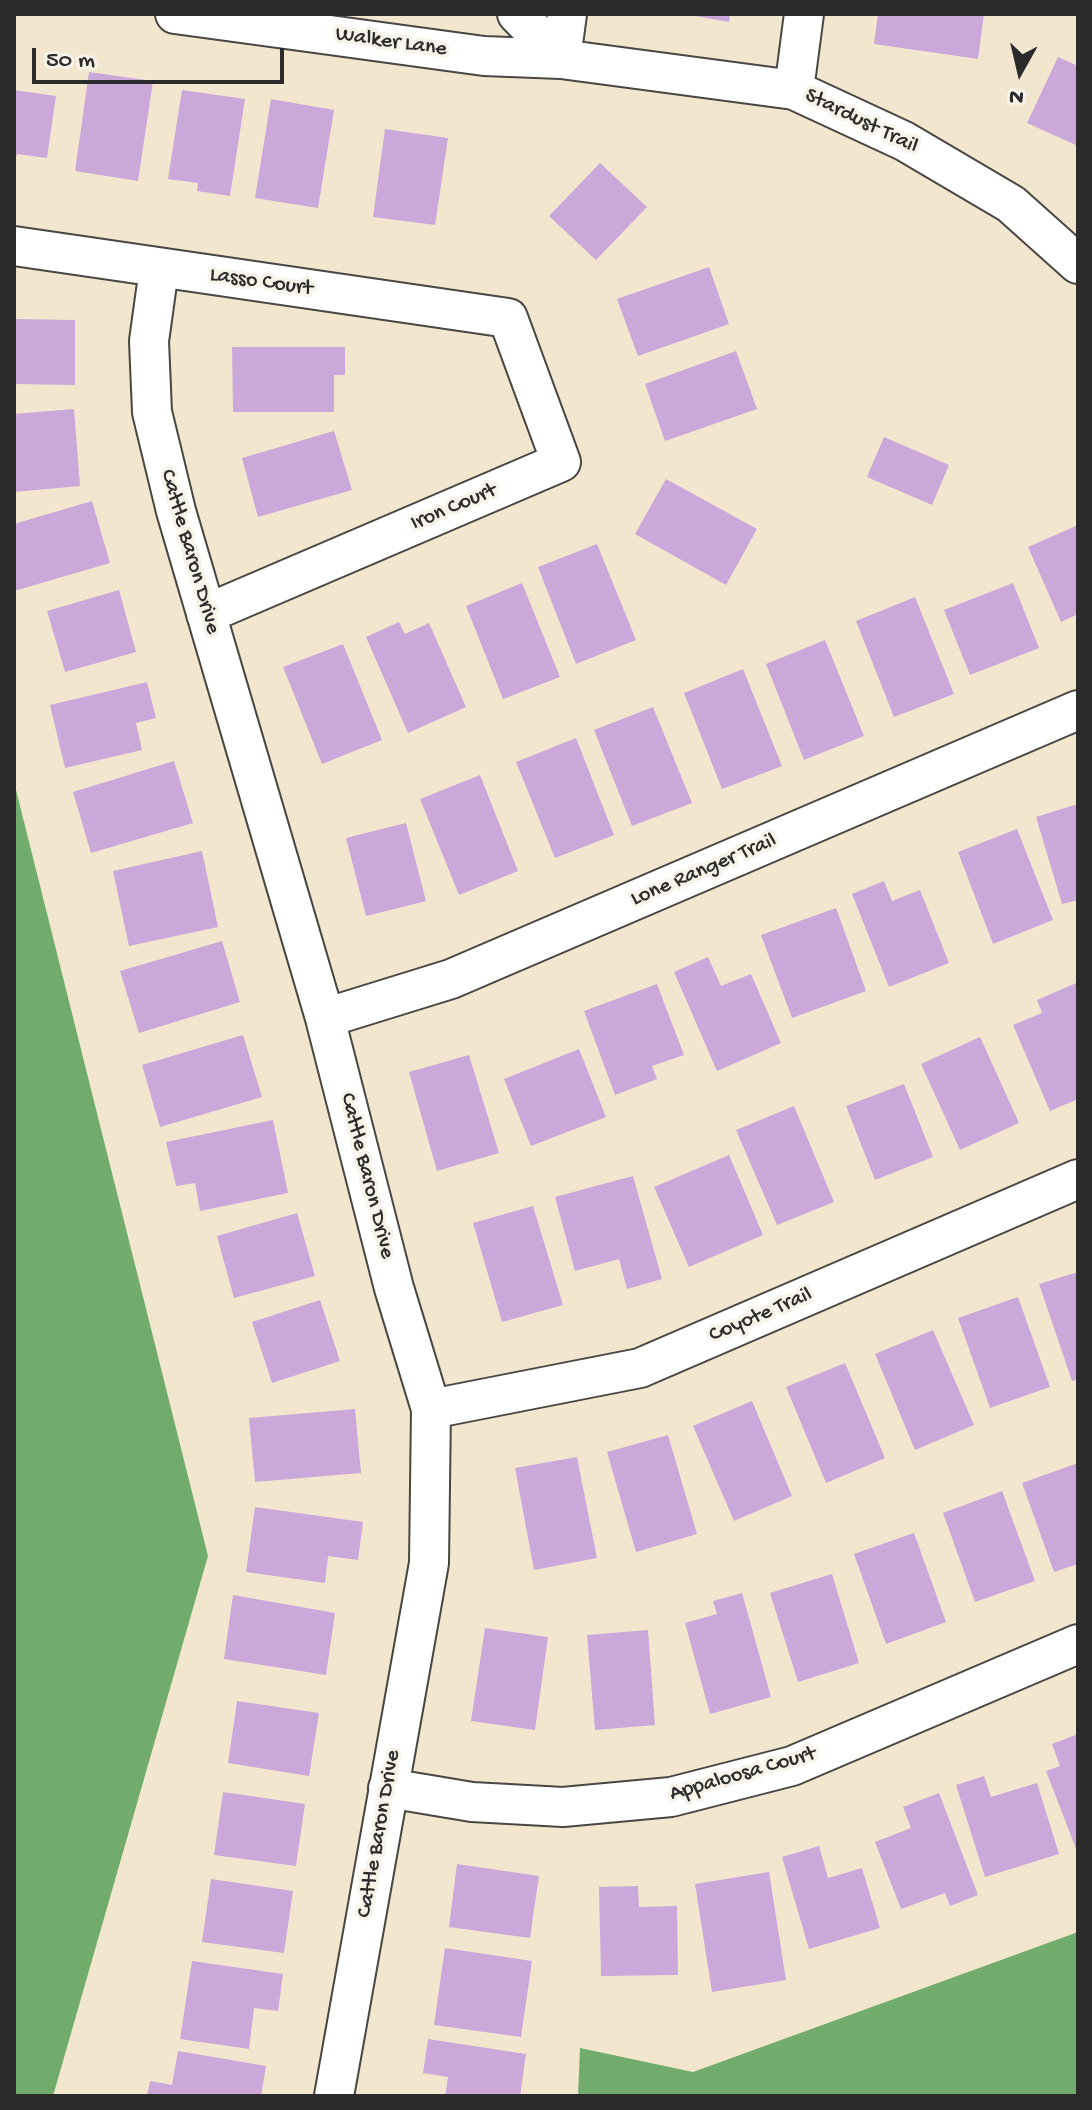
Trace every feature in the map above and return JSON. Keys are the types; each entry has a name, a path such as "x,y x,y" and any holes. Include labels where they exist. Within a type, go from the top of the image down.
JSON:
{"street":[{"name":"Walker Lane","path":"175,14 484,56 561,59"},
{"path":"517,14 561,59"},
{"path":"561,59 567,14"},
{"path":"794,90 804,14"},
{"name":"Stardust Trail","path":"561,59 794,90 904,141 1011,204 1078,264"},
{"name":"Lasso Court","path":"14,246 508,318"},
{"name":"Cattle Baron Drive","path":"159,269 149,341 152,412 206,614 325,1018 394,1288 431,1409 429,1563 334,2096"},
{"name":"Iron Court","path":"206,614 561,462 508,318"},
{"name":"Lone Ranger Trail","path":"325,1018 451,979 1078,710"},
{"name":"Coyote Trail","path":"431,1409 640,1368 1078,1179"},
{"name":"Appaloosa Court","path":"388,1788 472,1802 563,1807 671,1797 792,1766 1078,1644"}],"green space":[{"path":"14,782 208,1556 53,2096 14,2096"},
{"path":"1078,1932 1078,2096 578,2096 580,2048 693,2072"}],"building":[{"path":"684,14 730,14 729,22"},
{"path":"878,14 984,14 978,59 874,44"},
{"path":"1058,57 1078,66 1078,146 1027,123"},
{"path":"89,72 153,81 138,181 75,171"},
{"path":"14,90 56,96 47,158 17,154 14,164"},
{"path":"182,90 245,99 230,196 197,191 198,183 168,179"},
{"path":"271,99 334,110 318,208 255,198"},
{"path":"385,129 448,138 435,225 373,217"},
{"path":"600,163 647,207 596,260 549,216"},
{"path":"709,267 729,324 638,356 617,299"},
{"path":"14,319 75,320 75,385 14,384"},
{"path":"232,347 345,347 345,375 334,375 334,412 233,412"},
{"path":"736,351 757,409 665,441 645,384"},
{"path":"74,409 80,486 14,492 14,414"},
{"path":"334,431 352,490 258,517 242,458"},
{"path":"884,437 949,465 932,505 867,477"},
{"path":"666,479 757,529 726,585 635,534"},
{"path":"92,501 110,563 14,591 14,524"},
{"path":"1078,525 1078,614 1061,622 1028,547"},
{"path":"597,544 636,640 576,664 538,567"},
{"path":"522,583 560,677 503,699 466,606"},
{"path":"1013,583 1039,648 970,675 944,610"},
{"path":"119,590 136,652 65,672 47,611"},
{"path":"915,597 954,694 894,717 856,621"},
{"path":"399,622 405,634 429,623 466,707 408,733 366,637"},
{"path":"825,640 864,736 804,760 766,664"},
{"path":"343,644 382,740 322,764 283,667"},
{"path":"743,669 782,766 722,789 684,693"},
{"path":"147,682 156,718 136,723 142,750 65,768 50,705"},
{"path":"653,707 692,803 632,826 594,730"},
{"path":"576,738 614,835 555,858 516,762"},
{"path":"174,761 193,823 91,853 73,792"},
{"path":"480,775 518,871 459,895 420,799"},
{"path":"1078,804 1078,900 1062,904 1036,817"},
{"path":"406,823 426,901 366,916 346,838"},
{"path":"1017,829 1053,920 993,944 958,852"},
{"path":"202,851 218,927 129,946 113,871"},
{"path":"884,881 892,901 920,890 949,963 889,987 852,894"},
{"path":"836,908 866,991 792,1018 761,935"},
{"path":"222,941 240,1002 139,1033 120,971"},
{"path":"708,957 721,986 751,974 781,1043 717,1071 674,972"},
{"path":"1076,983 1078,1099 1050,1111 1013,1025 1042,1013 1037,1000"},
{"path":"657,984 684,1055 652,1066 657,1079 615,1095 584,1011"},
{"path":"243,1035 262,1097 160,1127 142,1065"},
{"path":"980,1037 1019,1123 960,1150 921,1064"},
{"path":"579,1049 606,1117 531,1146 504,1079"},
{"path":"469,1055 499,1153 437,1171 409,1072"},
{"path":"904,1084 933,1157 875,1180 846,1106"},
{"path":"794,1106 834,1202 777,1225 736,1130"},
{"path":"273,1120 288,1193 200,1211 195,1183 176,1186 166,1142"},
{"path":"729,1155 763,1235 689,1267 654,1187"},
{"path":"633,1176 662,1279 627,1289 619,1259 575,1271 555,1197"},
{"path":"533,1206 563,1305 502,1322 473,1223"},
{"path":"297,1213 315,1276 234,1298 217,1236"},
{"path":"1078,1272 1078,1379 1072,1381 1039,1284"},
{"path":"1018,1297 1050,1387 990,1408 958,1318"},
{"path":"320,1300 340,1361 272,1383 252,1322"},
{"path":"933,1330 974,1425 915,1450 875,1354"},
{"path":"845,1363 885,1458 826,1483 786,1387"},
{"path":"752,1401 792,1496 734,1521 693,1426"},
{"path":"355,1409 361,1473 255,1482 249,1418"},
{"path":"668,1435 697,1534 636,1552 607,1452"},
{"path":"577,1457 597,1558 534,1570 515,1468"},
{"path":"1078,1463 1078,1564 1054,1572 1022,1483"},
{"path":"1002,1491 1035,1581 975,1602 943,1513"},
{"path":"255,1507 363,1522 358,1560 328,1556 325,1583 246,1572"},
{"path":"914,1533 946,1622 886,1644 854,1554"},
{"path":"832,1574 859,1663 798,1682 770,1593"},
{"path":"742,1593 771,1697 710,1714 685,1623 717,1614 713,1601"},
{"path":"233,1595 335,1613 326,1675 224,1659"},
{"path":"485,1628 548,1637 535,1730 471,1721"},
{"path":"648,1630 655,1725 595,1730 587,1635"},
{"path":"237,1701 319,1713 309,1776 228,1763"},
{"path":"1078,1734 1078,1854 1046,1771 1060,1766 1052,1744"},
{"path":"984,1776 991,1797 1037,1783 1059,1854 985,1877 956,1785"},
{"path":"223,1792 305,1804 296,1866 214,1855"},
{"path":"939,1793 978,1895 950,1906 945,1893 901,1909 875,1842 911,1828 903,1807"},
{"path":"819,1846 828,1878 862,1868 880,1928 809,1949 782,1857"},
{"path":"457,1864 539,1876 530,1938 449,1927"},
{"path":"769,1872 786,1980 712,1992 695,1884"},
{"path":"211,1879 293,1891 284,1953 202,1942"},
{"path":"638,1886 639,1907 677,1906 678,1975 601,1976 599,1887"},
{"path":"445,1948 532,1961 521,2037 434,2025"},
{"path":"192,1961 283,1974 278,2011 254,2008 249,2049 180,2039"},
{"path":"428,2039 526,2054 520,2096 445,2096 448,2077 423,2073"},
{"path":"178,2051 266,2066 261,2096 147,2096 150,2081 172,2085"}]}
